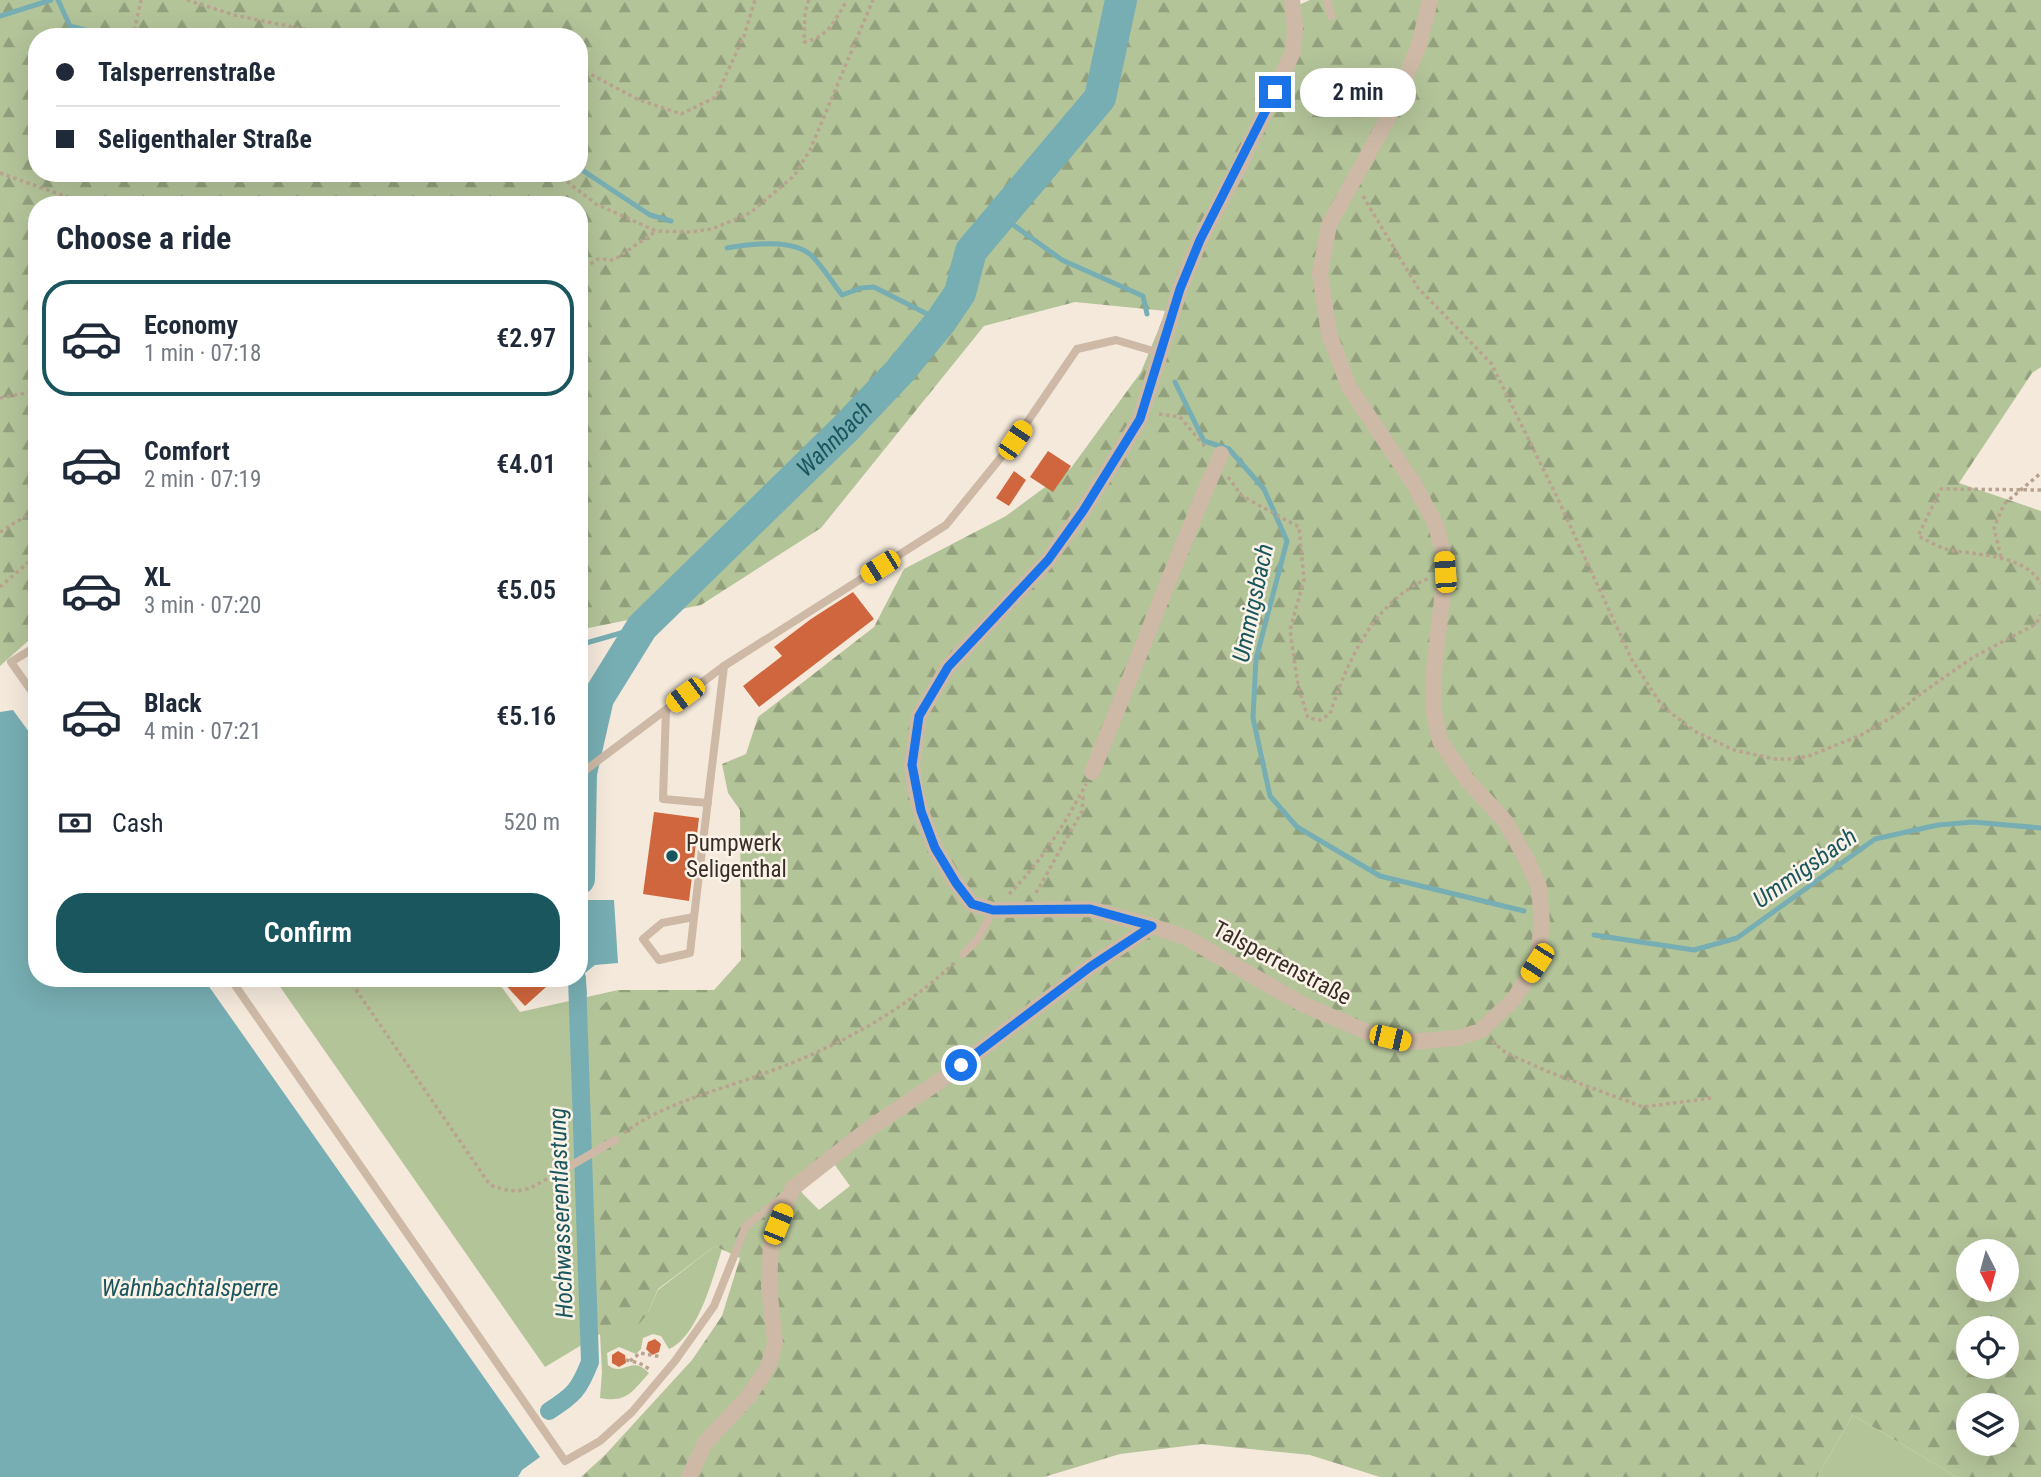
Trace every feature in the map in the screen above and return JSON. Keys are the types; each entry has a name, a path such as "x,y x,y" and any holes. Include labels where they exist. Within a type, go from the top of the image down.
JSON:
{"street":[{"path":"993,910 972,904 935,848 921,811 912,765 919,716 948,667 1048,560 1083,511 1140,419 1180,289 1195,252 1293,51 1295,27 1292,0"},
{"path":"1430,0 1419,46 1390,116 1329,225 1320,273 1329,334 1349,387 1414,484 1436,525 1445,572 1433,683 1433,707 1440,741 1467,780 1505,821 1539,887 1542,923 1537,963 1514,999 1480,1031"},
{"path":"1092,772 1217,458"},
{"name":"Talsperrenstraße","path":"993,910 1090,909 1152,926 1187,938 1302,1003 1372,1034 1409,1042 1458,1038 1480,1031"},
{"path":"689,1477 705,1443 748,1397 768,1367 775,1343 769,1286 771,1242 793,1188 867,1130 941,1080 1090,967 1152,926"}],"lane":[{"path":"1327,0 1331,16"},
{"path":"588,769 724,666 946,525 1015,440 1077,349 1116,340 1160,353"},
{"path":"28,652 11,662 28,686"},
{"path":"694,917 662,923 643,939 659,960 690,953 724,666"},
{"path":"666,710 663,799 708,803"},
{"path":"963,954 978,939 993,910"},
{"path":"236,987 565,1461 600,1441 632,1412 674,1362 714,1306 746,1226 793,1188"},
{"path":"565,1169 615,1140"}],"path":[{"path":"135,28 141,0"},
{"path":"187,0 234,15 297,28"},
{"path":"588,73 637,99 681,114 716,97 744,36 755,0"},
{"path":"809,0 805,12 804,42 818,40 837,19 847,0"},
{"path":"588,198 656,231 689,232 712,229 750,214 794,176 810,150 873,0"},
{"path":"0,173 65,196"},
{"path":"1353,180 1418,288 1491,363 1556,495 1632,660 1663,707 1696,732 1734,750 1775,759 1809,756 1861,735 1894,716 1972,658 2036,624 2041,615"},
{"path":"568,182 586,196"},
{"path":"588,266 598,259 614,260 656,231"},
{"path":"0,398 28,393"},
{"path":"1140,419 1159,414 1180,417 1217,458 1242,496 1298,527 1304,579 1290,630 1298,686 1308,718 1320,720 1330,715 1339,688 1369,627 1391,603 1413,584 1445,572"},
{"path":"2001,557 1994,528 2004,505 2041,473"},
{"path":"2041,490 1941,489 1918,537 1946,549 2001,557 2036,574 2041,584"},
{"path":"0,532 28,515"},
{"path":"0,587 28,563"},
{"path":"993,910 1030,873 1072,813 1092,772"},
{"path":"1026,910 1082,811 1083,797 1080,794"},
{"path":"615,1140 638,1122 695,1097 825,1049 875,1022 938,979 963,954"},
{"path":"354,987 491,1185 511,1192 527,1190 565,1169"},
{"path":"1480,1031 1506,1053 1643,1107 1712,1098"},
{"path":"660,1378 645,1365 628,1360 640,1353 657,1355 674,1362"}],"green space":[{"path":"0,0 1293,0 1294,7 1310,0 2041,0 2041,367 2032,373 1959,483 2041,511 2041,1477 1957,1477 1853,1415 1817,1477 1380,1477 1310,1455 1202,1444 1120,1454 1044,1477 581,1477 605,1455 692,1360 722,1316 740,1258 715,1246 658,1289 648,1313 640,1323 605,1336 600,1333 596,1012 618,990 714,990 741,960 740,810 728,793 722,764 746,754 758,717 874,627 904,569 1006,516 1071,468 1141,372 1166,311 1075,302 984,326 821,528 701,605 588,628 588,196 28,196 28,641 0,666","holes":["832,1161 850,1186 819,1210 798,1186"]},
{"path":"280,987 502,987 520,1012 618,990 596,1013 648,1313 658,1290 715,1246 722,1249 703,1305 688,1332 679,1342 669,1349 661,1336 653,1334 643,1338 641,1349 636,1354 619,1347 607,1353 608,1365 614,1368 637,1366 649,1373 633,1391 617,1399 600,1398 600,1334 545,1367"},
{"path":"1853,1415 1957,1477 1817,1477"}],"water":[{"name":"Wahnbachtalsperre","path":"13,710 28,731 28,987 209,987 540,1457 522,1470 518,1477 0,1477 0,712"},
{"path":"588,900 614,900 618,963 595,965 588,971"},
{"path":"571,987 586,987 587,995 572,997"}],"building":[{"path":"1048,451 1071,466 1053,492 1030,477"},
{"path":"1014,471 1026,480 1009,506 996,498"},
{"path":"853,592 874,619 759,707 743,686 782,656 774,647"},
{"name":"Pumpwerk Seligenthal","path":"654,812 699,818 689,901 643,894"},
{"path":"507,987 546,987 525,1006"},
{"path":"655,1339 661,1344 659,1352 652,1355 646,1349 648,1342"},
{"path":"618,1351 625,1355 626,1363 619,1367 612,1363 612,1355"}],"waterway":[{"path":"0,16 51,0"},
{"path":"58,0 70,26 78,28"},
{"name":"Wahnbach","path":"588,742 598,698 642,627 846,428 900,371 941,321 960,293 971,251 1100,98 1121,0"},
{"path":"588,174 650,215 671,221"},
{"name":"Ummigsbach","path":"1001,216 1062,260 1143,296 1147,314"},
{"path":"727,248 771,244 804,250 824,270 842,295 861,288 874,287 941,321"},
{"name":"Ummigsbach","path":"1175,382 1204,441 1229,449 1264,489 1287,541 1256,659 1253,718 1270,796 1297,827 1380,876 1524,911"},
{"path":"588,642 642,627"},
{"name":"Ummigsbach","path":"1594,935 1694,950 1737,938 1875,839 1938,825 1973,822 2041,828"},
{"name":"Hochwasserentlastung","path":"549,1411 575,1391 590,1362 577,987"}],"place":[{"name":"Pumpwerk Seligenthal","path":"672,856"}],"route":[{"path":"961,1065 1090,967 1152,926 1090,909 993,910 972,904 935,848 921,811 912,765 919,716 948,667 1048,560 1083,511 1140,419 1180,289 1200,240 1275,92"}]}
